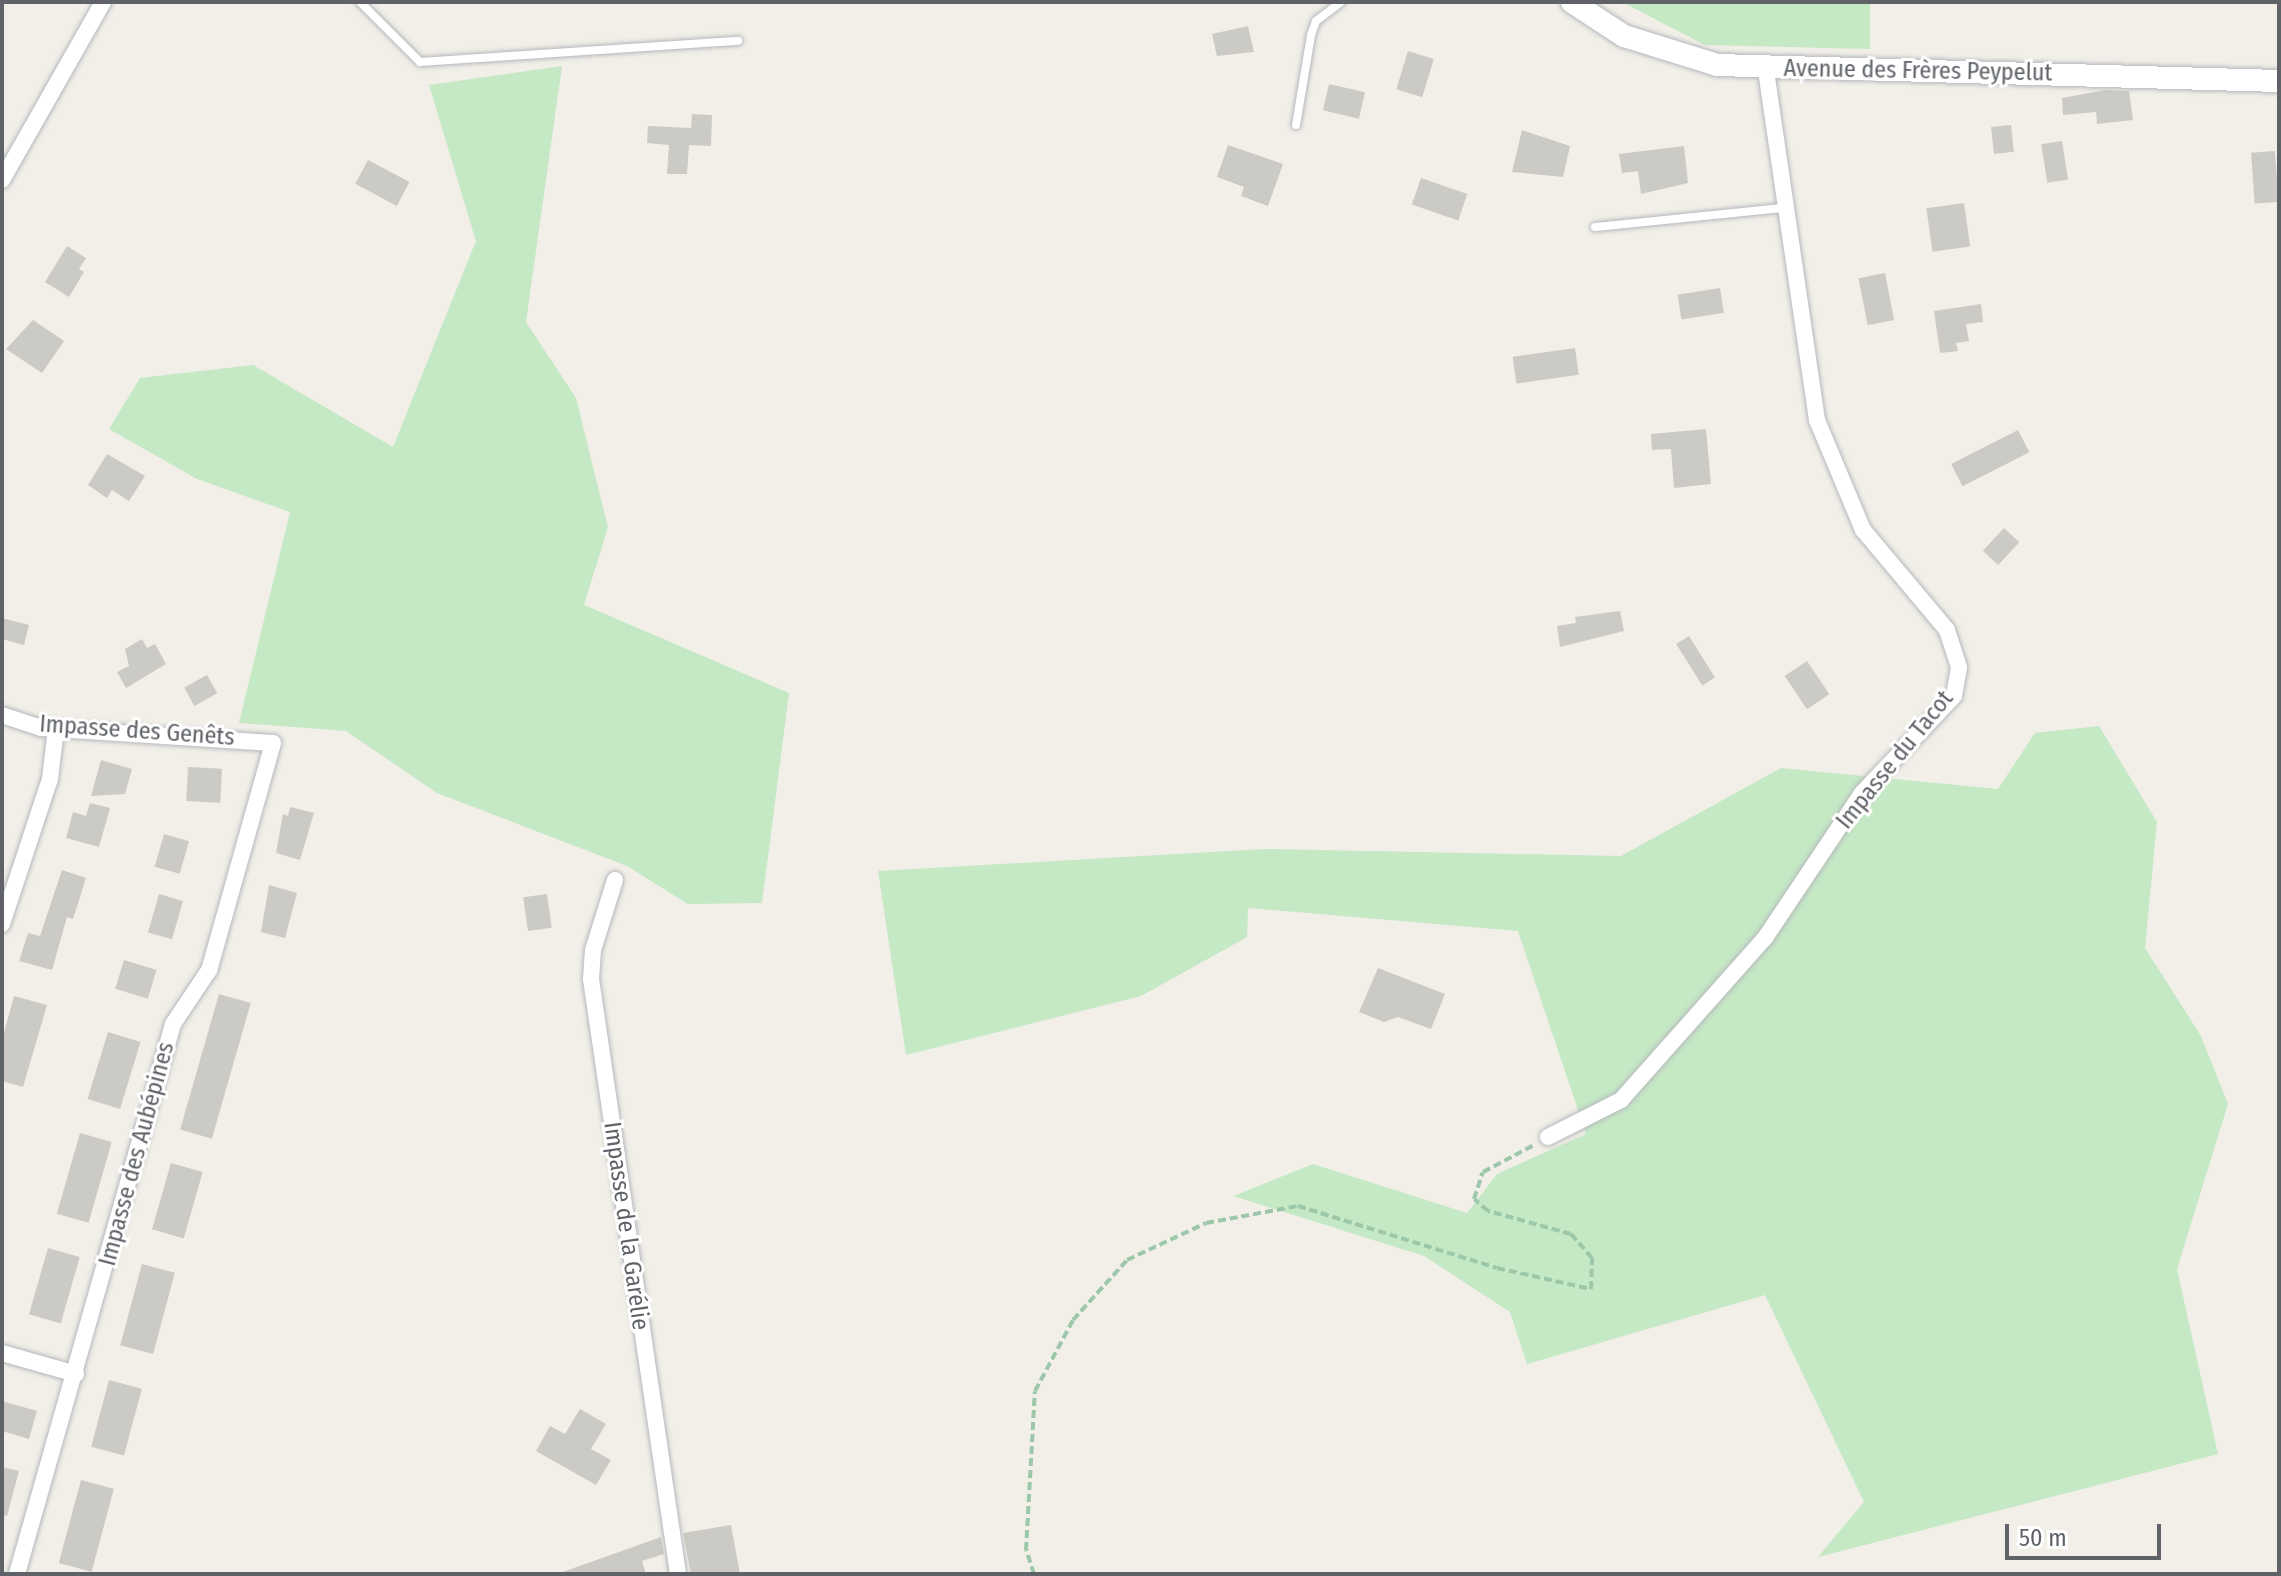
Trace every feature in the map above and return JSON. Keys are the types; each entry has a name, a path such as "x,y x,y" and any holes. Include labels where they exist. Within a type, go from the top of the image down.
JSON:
{"main road":[{"name":"Avenue des Frères Peypelut","path":"1572,2 1656,50 1690,60 1766,69 2075,72 2279,81"}],"street":[{"path":"2,180 103,2"},
{"name":"Impasse du Tacot","path":"1548,1137 1621,1100 1765,938 1862,793 1954,696 1959,667 1947,630 1863,530 1817,420 1783,208 1766,69"},
{"name":"Impasse des Genêts","path":"2,715 56,729 273,743"},
{"path":"2,924 50,779 56,729"},
{"name":"Impasse des Aubépines","path":"17,1574 173,1024 209,970 273,743"},
{"name":"Impasse de la Garélie","path":"615,880 593,950 591,979 678,1574"},
{"path":"2,1353 76,1374"}],"lane":[{"path":"360,2 420,62 738,41"},
{"path":"1296,125 1316,21 1341,2"},
{"path":"1595,227 1783,208"}],"path":[{"path":"1034,1574 1026,1550 1035,1391 1073,1320 1127,1260 1206,1223 1298,1206 1497,1268 1591,1289 1592,1258 1571,1234 1488,1211 1474,1199 1483,1172 1548,1137"}],"green space":[{"path":"1622,2 1870,2 1870,49 1705,45"},
{"path":"562,66 526,322 576,398 608,527 584,605 789,693 762,903 688,904 627,866 437,793 346,731 239,723 290,512 197,479 109,429 140,378 253,365 393,447 476,241 429,85"},
{"path":"2099,726 2157,822 2145,948 2201,1036 2228,1104 2177,1269 2218,1454 1818,1557 1864,1502 1765,1295 1527,1364 1510,1312 1424,1256 1233,1196 1313,1164 1467,1213 1497,1174 1586,1134 1518,931 1248,908 1247,937 1141,996 906,1055 878,871 1264,849 1621,856 1781,768 1998,789 2035,733"}],"building":[{"path":"1248,26 1254,52 1217,56 1212,34"},
{"path":"1408,51 1434,59 1422,97 1396,89"},
{"path":"1329,84 1365,92 1359,119 1323,110"},
{"path":"2105,90 2129,91 2133,120 2097,124 2096,112 2063,115 2062,98"},
{"path":"692,114 712,115 711,146 689,145 687,174 667,174 669,145 647,143 648,126 691,128"},
{"path":"2011,125 2014,152 1994,154 1991,127"},
{"path":"1522,130 1570,146 1563,177 1512,172"},
{"path":"2062,141 2068,180 2047,183 2041,144"},
{"path":"1228,145 1283,164 1268,206 1241,196 1244,187 1217,177"},
{"path":"1684,146 1688,183 1641,194 1638,171 1622,173 1619,154"},
{"path":"2275,151 2279,202 2255,204 2251,153"},
{"path":"368,160 409,182 397,206 355,184"},
{"path":"1421,178 1467,194 1458,220 1412,204"},
{"path":"1964,203 1970,247 1932,252 1926,208"},
{"path":"67,246 86,258 79,269 84,272 69,297 45,282"},
{"path":"1885,273 1894,320 1868,325 1858,278"},
{"path":"1720,288 1724,313 1681,319 1678,295"},
{"path":"1981,304 1983,322 1966,324 1969,341 1956,343 1958,351 1940,353 1934,311"},
{"path":"33,320 64,341 42,373 6,349"},
{"path":"1575,348 1579,375 1516,384 1513,357"},
{"path":"1706,429 1711,484 1674,488 1671,449 1652,450 1651,434"},
{"path":"2018,430 2029,452 1963,486 1951,464"},
{"path":"107,454 145,476 129,501 112,490 107,498 88,485"},
{"path":"2004,528 2019,542 1998,565 1983,551"},
{"path":"1620,611 1624,631 1560,647 1557,626 1576,623 1575,617"},
{"path":"2,618 29,625 24,645 2,639"},
{"path":"1689,636 1715,678 1702,686 1676,644"},
{"path":"142,639 147,648 155,644 166,664 126,688 117,672 129,666 125,649"},
{"path":"1807,661 1829,694 1807,709 1785,676"},
{"path":"207,675 217,693 194,706 184,688"},
{"path":"101,760 132,769 125,794 91,796"},
{"path":"188,767 222,769 220,803 186,801"},
{"path":"90,803 110,808 99,847 66,838 73,812 86,816"},
{"path":"290,807 314,813 300,860 276,853 283,814 288,816"},
{"path":"164,834 189,841 180,874 155,867"},
{"path":"62,870 86,878 73,919 67,917 52,970 19,961 28,933 40,936"},
{"path":"269,885 297,893 285,938 261,932"},
{"path":"159,894 183,901 172,939 148,932"},
{"path":"547,894 552,928 528,931 523,897"},
{"path":"124,960 157,970 148,999 115,989"},
{"path":"1378,968 1445,994 1431,1029 1398,1017 1384,1022 1359,1012"},
{"path":"219,994 251,1003 212,1139 180,1130"},
{"path":"14,996 47,1005 23,1087 2,1081 2,1040"},
{"path":"108,1032 141,1042 120,1109 88,1099"},
{"path":"80,1133 112,1142 89,1223 57,1214"},
{"path":"171,1163 203,1172 184,1238 152,1229"},
{"path":"48,1248 80,1257 61,1323 29,1314"},
{"path":"142,1264 175,1273 153,1354 120,1345"},
{"path":"109,1380 142,1389 124,1455 91,1447"},
{"path":"2,1401 37,1411 29,1439 2,1431"},
{"path":"580,1409 606,1424 591,1449 611,1460 596,1485 536,1451 550,1426 565,1434"},
{"path":"2,1467 19,1471 7,1516 2,1515"},
{"path":"81,1480 114,1489 92,1572 59,1563"},
{"path":"731,1525 740,1574 691,1574 683,1533"},
{"path":"661,1537 664,1554 642,1561 646,1574 557,1574"}]}
